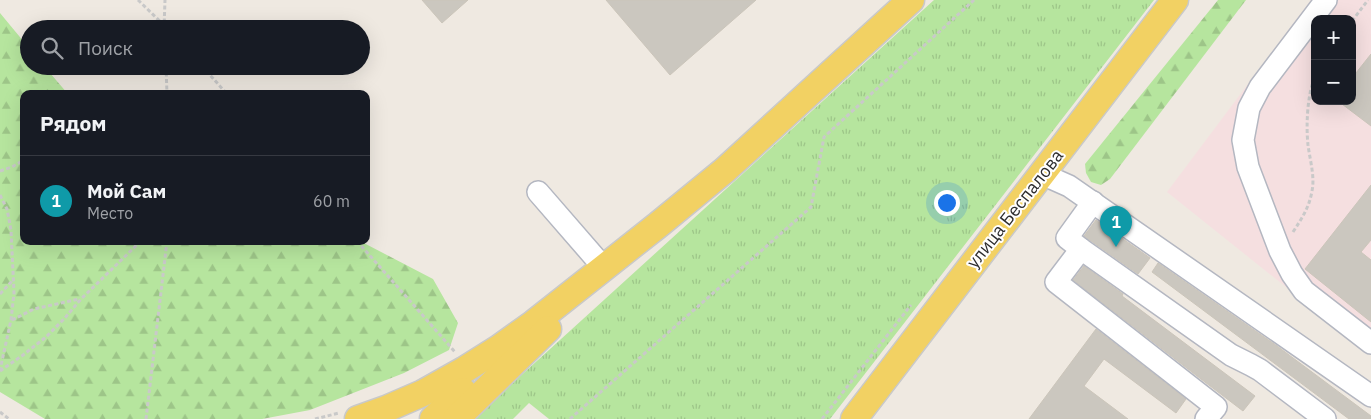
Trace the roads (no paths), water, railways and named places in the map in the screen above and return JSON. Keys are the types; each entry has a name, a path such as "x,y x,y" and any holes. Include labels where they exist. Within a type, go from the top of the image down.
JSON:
{"main road":[{"path":"358,419 423,393 499,348 534,323 725,170 911,0"},
{"name":"улица Беспалова","path":"861,417 1042,174 1175,0"},
{"path":"438,419 461,414 658,225"},
{"path":"433,419 534,323"}],"lane":[{"path":"1326,0 1260,87 1250,108 1244,140 1248,167 1280,251 1292,274 1304,290 1371,343"},
{"path":"1042,174 1069,186 1093,202 1371,396"},
{"path":"538,192 604,268"},
{"path":"1093,202 1067,238 1231,356 1251,364 1326,419"},
{"path":"1081,249 1056,282 1216,407 1206,419"}],"place":[{"name":"Мой Сам","path":"1116,247"}]}
